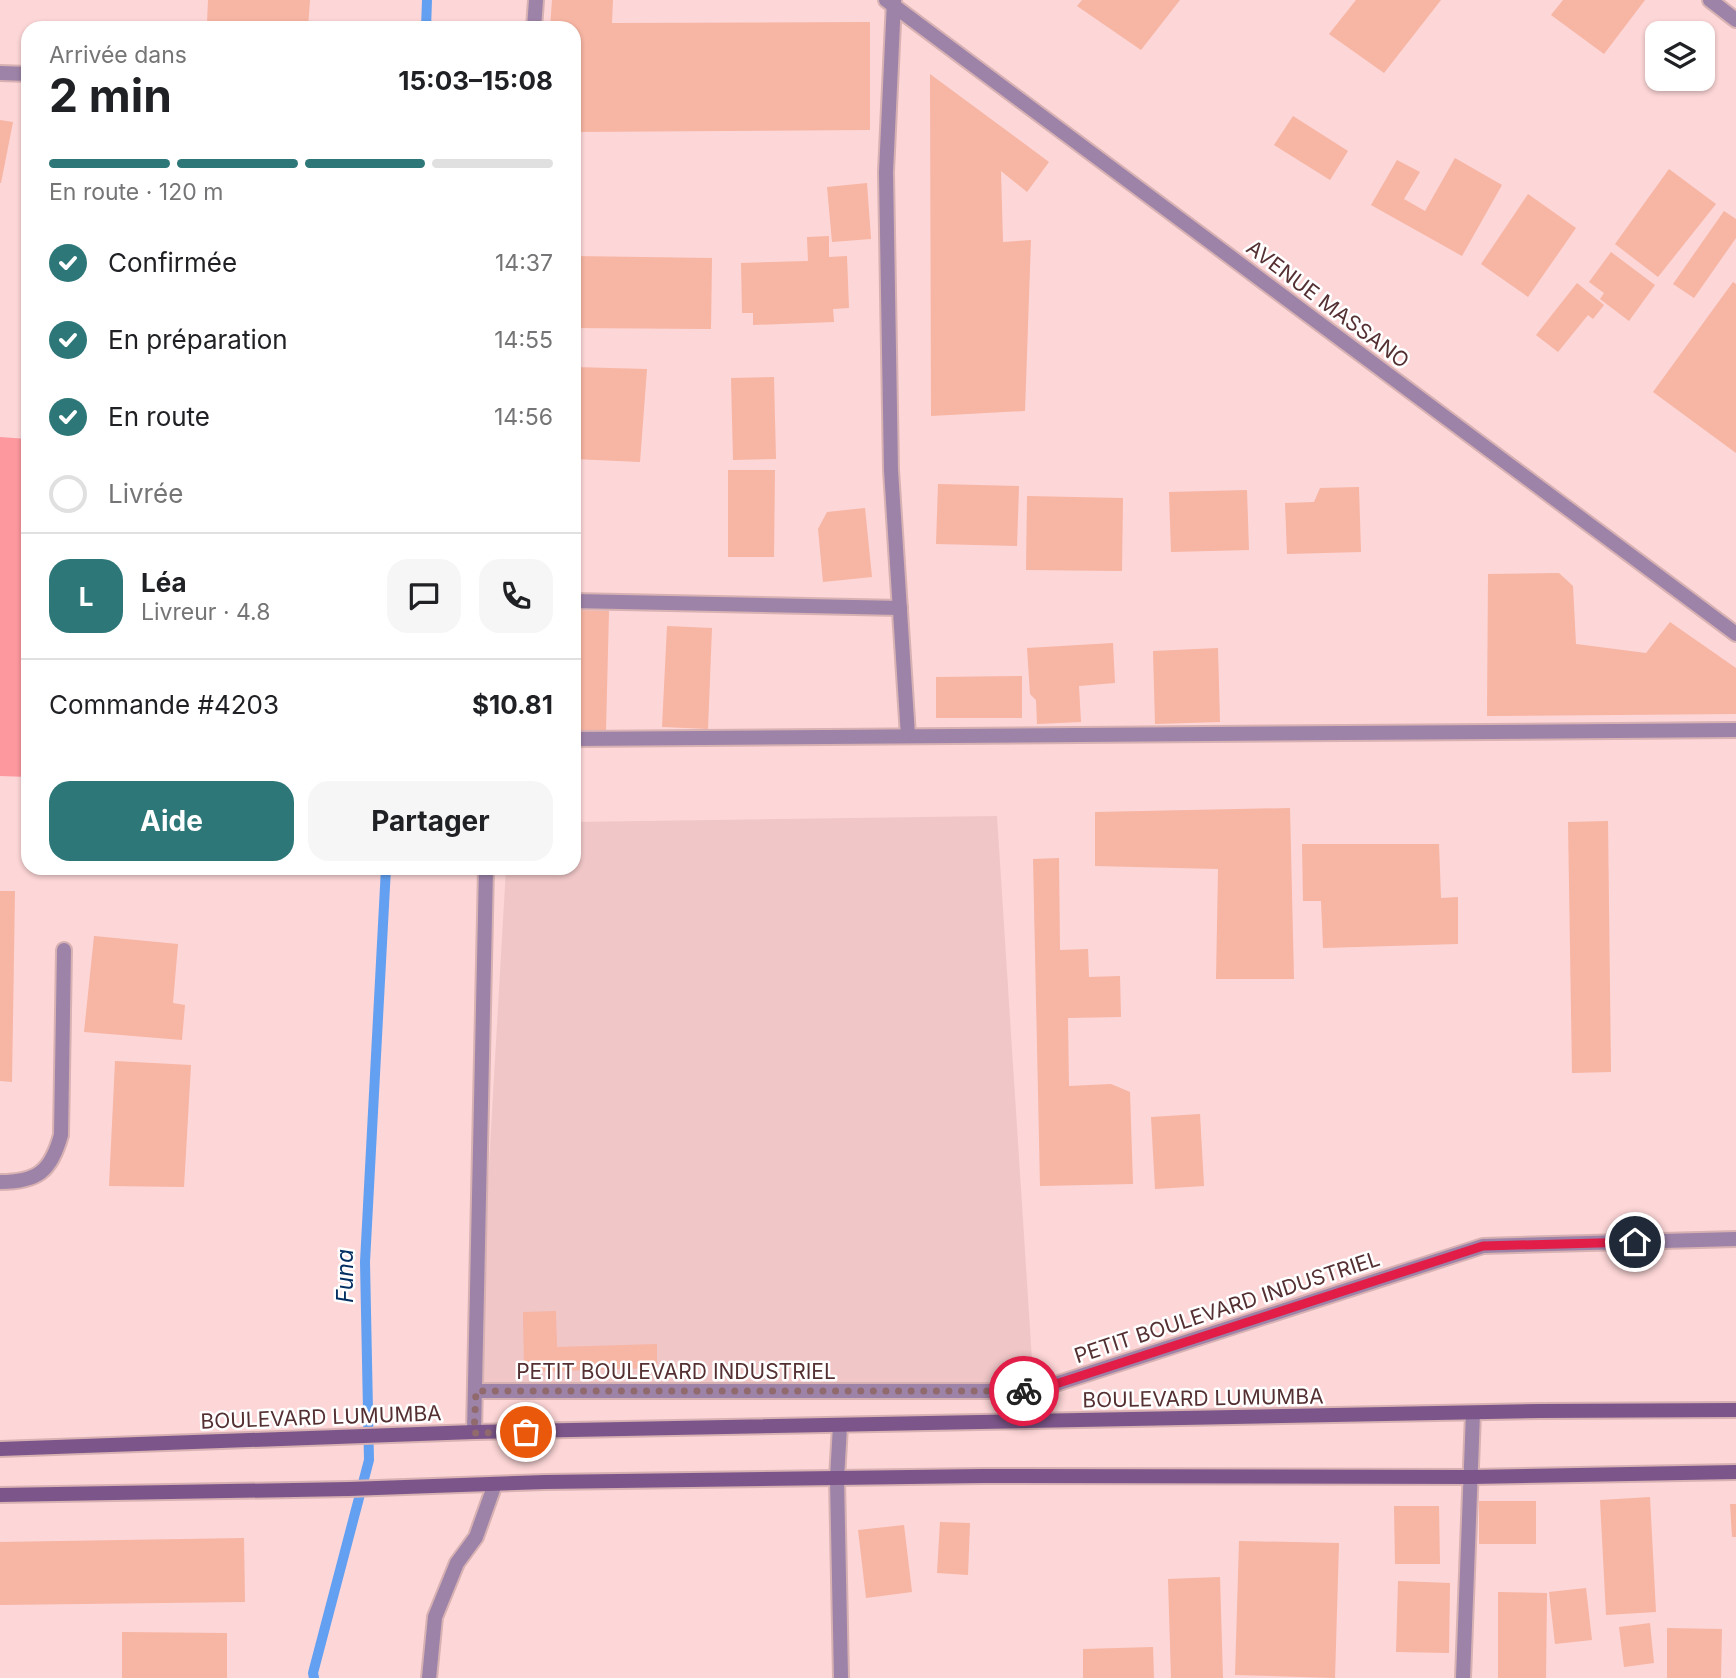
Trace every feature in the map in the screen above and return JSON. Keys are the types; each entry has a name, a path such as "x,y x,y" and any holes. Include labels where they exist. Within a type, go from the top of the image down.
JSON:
{"main road":[{"name":"BOULEVARD LUMUMBA","path":"0,1449 474,1433 1736,1410"},
{"path":"0,1495 983,1476 1472,1477 1736,1472"}],"street":[{"path":"534,21 536,0"},
{"path":"1710,0 1736,20"},
{"path":"891,2 886,172 891,470 908,736"},
{"name":"AVENUE MASSANO","path":"891,2 1736,634"},
{"path":"0,73 21,74"},
{"path":"581,601 900,608"},
{"path":"581,739 1736,730"},
{"path":"474,1433 486,875"},
{"path":"0,1182 32,1178 44,1171 55,1156 61,1135 64,950"},
{"name":"PETIT BOULEVARD INDUSTRIEL","path":"476,1391 1034,1391 1483,1246 1736,1239"},
{"path":"1463,1678 1473,1413"},
{"path":"840,1426 837,1478 841,1678"},
{"path":"429,1678 435,1617 457,1563 475,1537 495,1484"}],"shaded area":[{"path":"0,437 21,438 21,777 0,776"},
{"path":"997,816 1034,1391 476,1391 506,875 581,875 581,822"}],"building":[{"path":"208,0 310,0 308,21 207,21"},
{"path":"552,0 613,0 612,23 870,22 870,130 581,132 581,21 550,21"},
{"path":"1082,0 1180,0 1141,50 1077,6"},
{"path":"1356,0 1441,0 1384,73 1329,34"},
{"path":"1563,0 1645,0 1604,54 1551,15"},
{"path":"930,74 1049,162 1027,192 1001,171 1003,242 1031,240 1025,411 931,416"},
{"path":"1293,116 1348,151 1330,180 1274,145"},
{"path":"0,120 13,122 1,183 0,183"},
{"path":"1455,158 1502,185 1462,256 1371,205 1397,160 1420,172 1404,199 1425,211"},
{"path":"1669,169 1716,204 1658,277 1615,244"},
{"path":"867,183 871,239 832,242 827,187"},
{"path":"1528,194 1576,228 1528,297 1481,264"},
{"path":"1724,211 1736,219 1736,238 1694,298 1673,284"},
{"path":"829,236 829,257 847,256 849,308 833,309 834,322 753,325 753,313 742,313 741,263 808,261 807,237"},
{"path":"1611,252 1655,285 1629,321 1600,299 1604,293 1589,282"},
{"path":"581,256 712,258 711,329 581,328"},
{"path":"1733,282 1736,284 1736,453 1653,392"},
{"path":"1577,283 1604,305 1593,319 1588,315 1558,352 1536,335"},
{"path":"581,367 647,369 640,462 581,459"},
{"path":"774,377 776,459 733,460 731,378"},
{"path":"728,470 775,470 774,557 728,557"},
{"path":"938,484 1019,486 1017,546 936,544"},
{"path":"1359,487 1361,552 1287,554 1285,503 1314,502 1320,488"},
{"path":"1247,490 1249,550 1171,552 1169,492"},
{"path":"1027,496 1123,498 1122,571 1026,570"},
{"path":"865,508 872,577 823,582 818,529 827,512"},
{"path":"1559,573 1573,586 1576,644 1646,653 1670,622 1736,668 1736,714 1487,716 1488,574"},
{"path":"581,610 609,611 606,730 581,730"},
{"path":"667,626 712,628 708,729 662,727"},
{"path":"1113,643 1115,683 1079,686 1081,722 1037,724 1036,700 1030,694 1027,648"},
{"path":"1218,648 1220,722 1155,724 1153,651"},
{"path":"1022,676 1022,718 936,718 936,677"},
{"path":"1290,808 1294,979 1216,979 1218,869 1095,866 1095,812"},
{"path":"1608,821 1611,1072 1572,1073 1568,822"},
{"path":"1302,844 1439,844 1441,898 1458,897 1458,944 1323,948 1321,901 1303,901"},
{"path":"1059,858 1060,950 1088,949 1089,977 1120,976 1121,1017 1068,1018 1069,1086 1111,1084 1130,1092 1133,1184 1040,1186 1033,859"},
{"path":"0,891 15,891 12,1082 0,1081"},
{"path":"94,936 178,944 173,1003 185,1005 182,1040 84,1032"},
{"path":"115,1061 191,1065 184,1187 109,1186"},
{"path":"1200,1114 1204,1186 1155,1189 1151,1117"},
{"path":"556,1311 557,1347 657,1344 657,1368 524,1372 523,1312"},
{"path":"1650,1497 1656,1612 1606,1615 1600,1500"},
{"path":"1479,1501 1536,1501 1536,1544 1479,1544"},
{"path":"1730,1504 1736,1504 1736,1537 1732,1537"},
{"path":"1394,1506 1439,1506 1440,1564 1395,1564"},
{"path":"940,1522 970,1523 968,1575 937,1573"},
{"path":"904,1525 912,1592 866,1598 858,1530"},
{"path":"244,1538 245,1602 0,1605 0,1542"},
{"path":"1239,1541 1339,1543 1335,1678 1235,1675"},
{"path":"1220,1577 1223,1678 1171,1678 1168,1579"},
{"path":"1398,1581 1450,1583 1449,1653 1396,1652"},
{"path":"1586,1588 1592,1640 1555,1644 1549,1592"},
{"path":"1498,1592 1547,1593 1546,1678 1498,1678"},
{"path":"1650,1623 1654,1663 1624,1667 1619,1627"},
{"path":"1667,1628 1722,1629 1721,1678 1667,1678"},
{"path":"122,1632 227,1633 227,1678 122,1678"},
{"path":"1153,1647 1154,1678 1083,1678 1083,1649"}],"waterway":[{"name":"Funa","path":"426,21 427,0"},
{"name":"Funa","path":"314,1678 313,1673 369,1460 365,1262 386,875"}],"way so far":[{"path":"526,1432 474,1433 476,1391 1024,1391"}],"route":[{"path":"1024,1391 1034,1391 1483,1246 1635,1242"}]}
